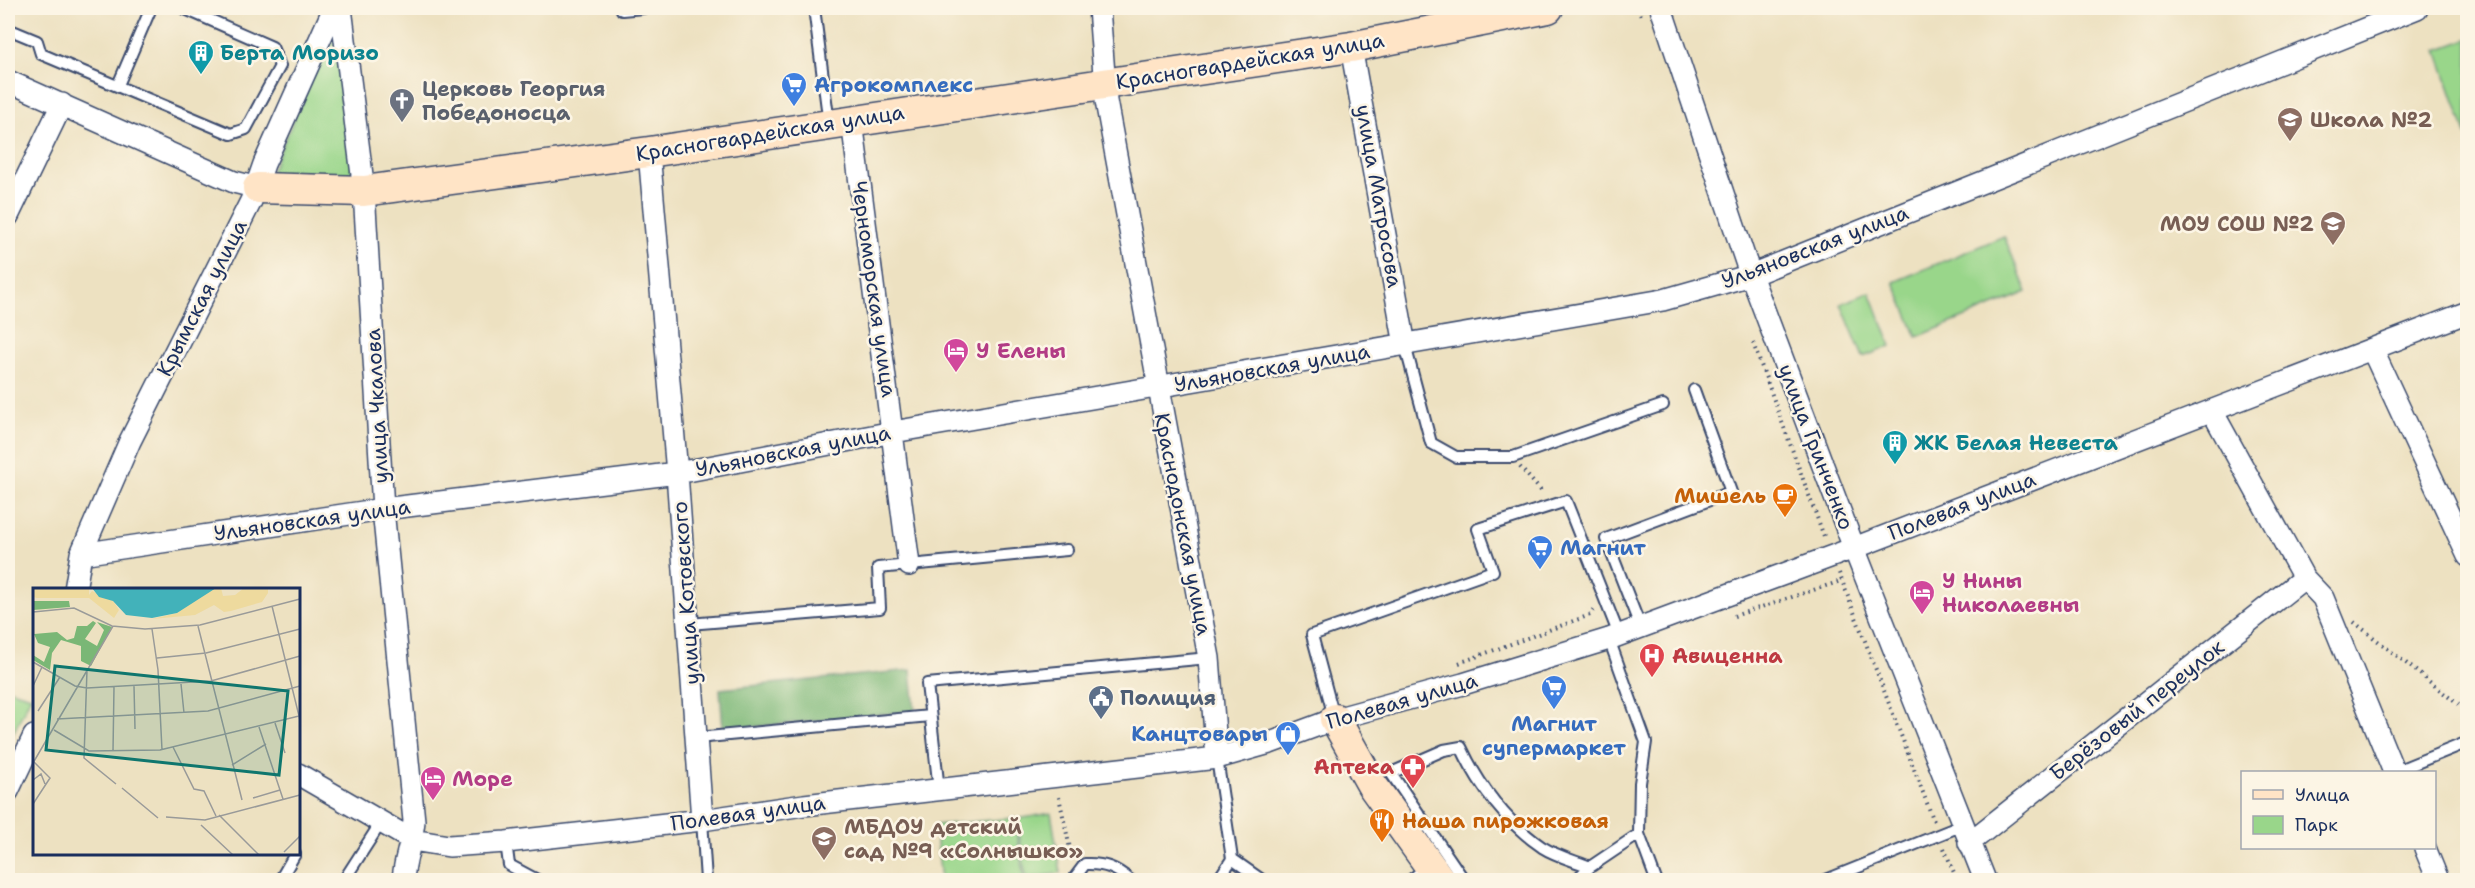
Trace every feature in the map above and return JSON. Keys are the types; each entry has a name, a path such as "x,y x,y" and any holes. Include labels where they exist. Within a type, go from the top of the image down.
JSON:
{"street":[{"name":"Крымская улица","path":"75,588 81,554 130,441 258,188 264,164 334,8"},
{"name":"улица Чкалова","path":"341,8 364,191 383,509 414,821 412,840 404,862 402,880"},
{"name":"Краснодонская улица","path":"1099,8 1103,83 1157,387 1209,658 1217,758"},
{"name":"Красногвардейская улица","path":"8,81 234,182 258,188 364,191 649,152 1351,47 1548,8"},
{"name":"улица Гринченко","path":"1661,8 1751,275 1854,548 1985,880"},
{"name":"Ульяновская улица","path":"81,554 383,509 677,473 893,432 1663,300 1751,275 2417,8"},
{"name":"улица Матросова","path":"1351,47 1405,345"},
{"path":"8,216 62,104"},
{"name":"Черноморская улица","path":"840,123 893,432 909,565"},
{"name":"улица Котовского","path":"649,152 689,624 702,820"},
{"name":"Полевая улица","path":"300,775 380,824 412,840 449,846 506,842 702,820 1217,758 1269,743 1335,719 1463,684 1614,637 1854,548 2468,312"},
{"path":"2372,349 2468,556"},
{"path":"2211,411 2304,578 2323,598 2394,771"},
{"name":"Берёзовый переулок","path":"1966,834 2304,578"},
{"path":"1335,719 1382,779 1427,876"},
{"path":"8,791 33,738"},
{"path":"2425,849 2438,880"}],"lane":[{"path":"118,85 151,8"},
{"path":"8,29 37,41 41,54 231,134 246,129 280,66 272,47 183,8"},
{"path":"622,10 643,8"},
{"path":"814,8 840,123"},
{"path":"1405,345 1431,442 1456,457 1513,457 1664,405"},
{"path":"1640,626 1606,539 1731,492 1694,390"},
{"path":"1335,719 1312,635 1493,571 1478,529 1566,501 1614,637 1646,742 1640,783 1639,834 1656,880"},
{"path":"689,624 880,608 878,568 1067,550"},
{"path":"939,790 927,684 1209,658"},
{"path":"697,738 930,716"},
{"path":"2396,771 2468,742"},
{"path":"1464,880 1382,779 1444,750 1461,747 1473,772 1511,821 1544,848 1590,867"},
{"path":"1217,758 1232,859 1218,880"},
{"path":"702,820 706,880"},
{"path":"344,880 380,824"},
{"path":"1576,880 1590,867 1639,834"},
{"path":"1826,880 1966,834"},
{"path":"506,842 509,865 537,880"},
{"path":"280,880 294,855"},
{"path":"1232,859 1262,880"},
{"path":"1074,879 1085,864 1101,863 1119,871 1130,880"}],"path":[{"path":"1513,457 1531,483 1555,504"},
{"path":"2323,598 2459,705 2468,701"},
{"path":"1059,797 1074,879"}],"green space":[{"path":"337,20 355,181 270,174"},
{"path":"2468,39 2467,136 2437,50"},
{"path":"2004,236 2027,292 1917,337 1894,282"},
{"path":"1870,292 1891,346 1863,357 1841,304"},
{"path":"911,670 915,711 723,730 720,689"},
{"path":"8,689 31,696 8,744"},
{"path":"1051,813 1061,873 1026,879 1017,819"},
{"path":"1015,818 1024,880 941,880 935,825"}],"place":[{"name":"Берта Моризо","path":"201,76"},
{"name":"Агрокомплекс","path":"794,108"},
{"name":"Церковь Георгия Победоносца","path":"402,124"},
{"name":"Школа №2","path":"2290,143"},
{"name":"МОУ СОШ №2","path":"2333,247"},
{"name":"У Елены","path":"956,374"},
{"name":"ЖК Белая Невеста","path":"1895,466"},
{"name":"Мишель","path":"1785,519"},
{"name":"Магнит","path":"1540,571"},
{"name":"У Нины Николаевны","path":"1922,616"},
{"name":"Авиценна","path":"1652,679"},
{"name":"Магнит супермаркет","path":"1554,711"},
{"name":"Полиция","path":"1101,721"},
{"name":"Канцтовары","path":"1288,757"},
{"name":"Аптека","path":"1413,790"},
{"name":"Море","path":"433,802"},
{"name":"Наша пирожковая","path":"1382,844"},
{"name":"МБДОУ детский сад №9 «Солнышко»","path":"824,862"}]}
